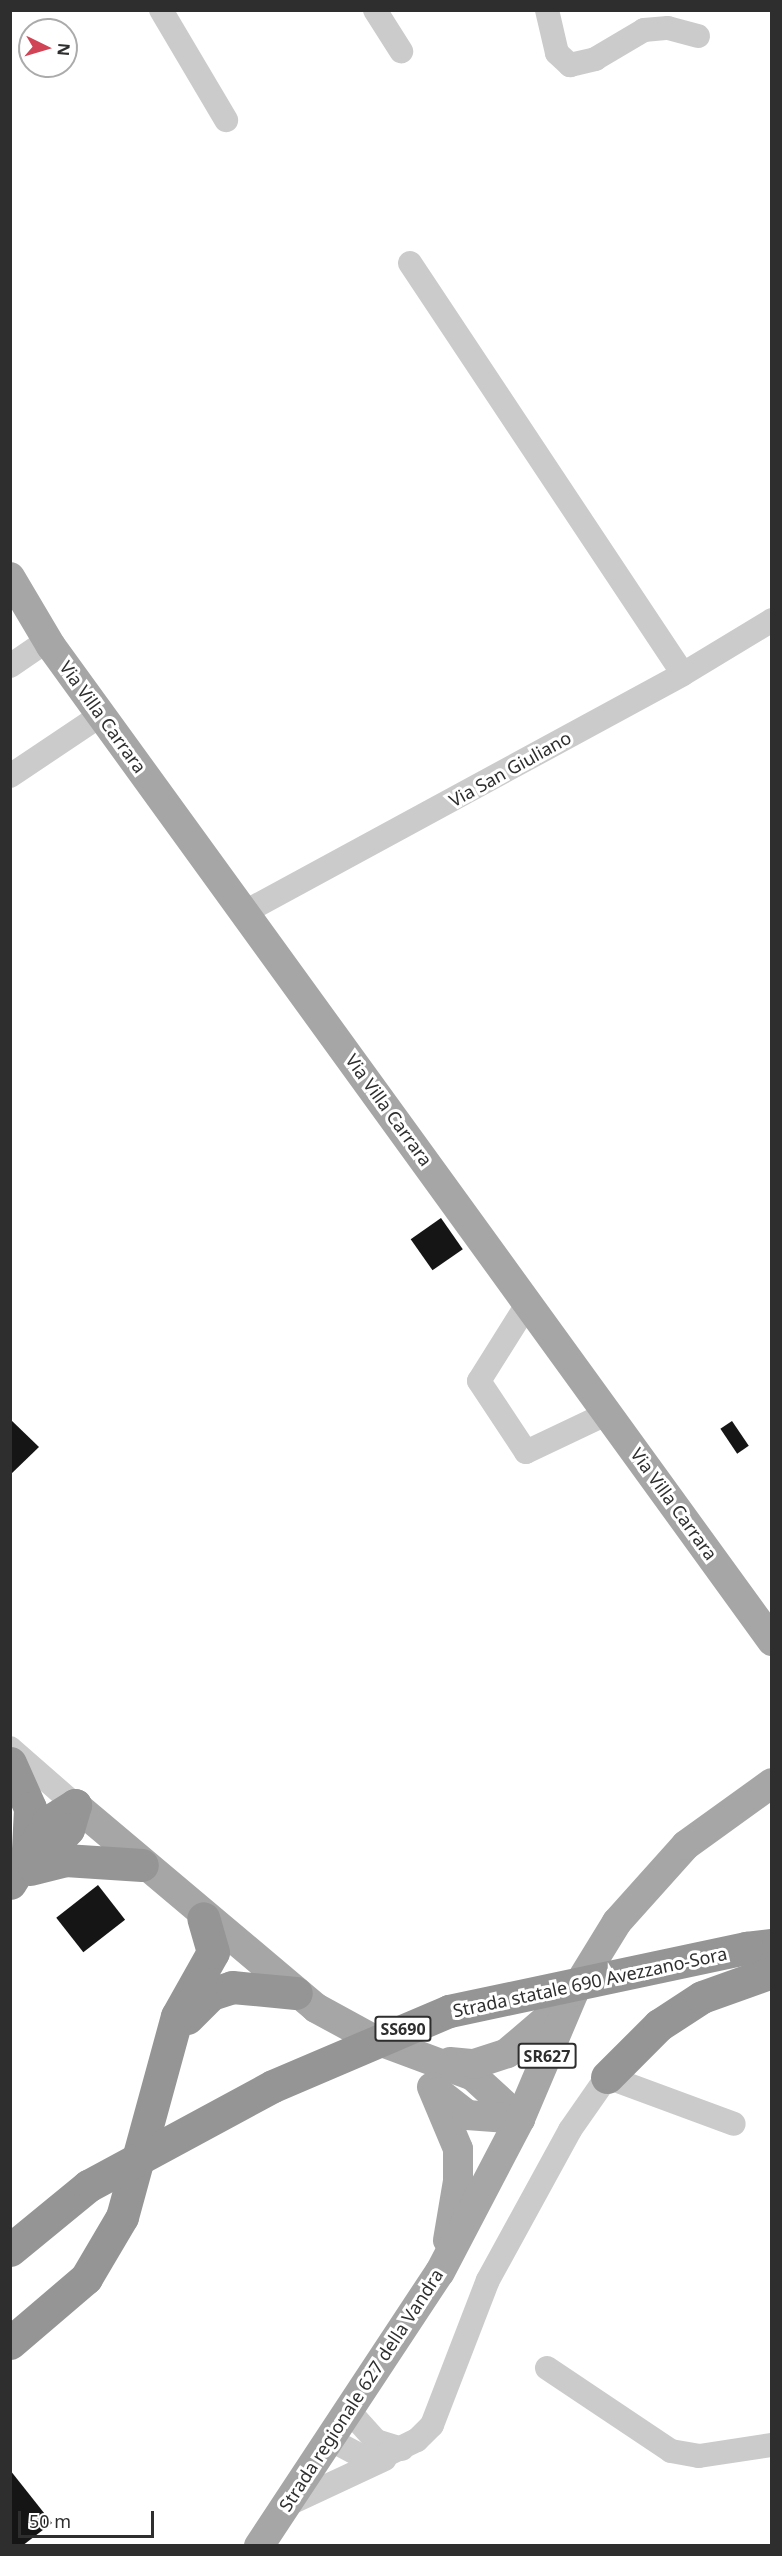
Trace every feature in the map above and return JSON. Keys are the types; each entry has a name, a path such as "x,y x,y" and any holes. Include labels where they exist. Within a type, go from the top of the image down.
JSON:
{"highway":[{"path":"10,1763 30,1808 22,1870"},
{"path":"22,1870 68,1829 75,1805"},
{"path":"22,1870 79,1859 142,1865"},
{"path":"10,2343 58,2307 105,2248 142,2157 177,2016 213,1952 203,1918"},
{"name":"Strada statale 690 Avezzano-Sora","path":"10,2250 80,2192 294,2076 449,2011 759,1947"},
{"path":"607,2077 659,2025 702,1997 771,1972"},
{"path":"169,2050 187,2018 220,1990 243,1985 296,1993"},
{"path":"10,2221 80,2192"}],"main road":[{"name":"Via Villa Carrara","path":"10,577 48,640 101,715 771,1641"},
{"name":"Strada regionale 627 della Vandra","path":"259,2546 350,2412 440,2272 520,2119 574,1992 646,1885 686,1845 770,1783"},
{"path":"75,1805 203,1918 296,1993 437,2074 483,2082 520,2119"},
{"path":"437,2074 507,2053 542,2028 574,1992"},
{"path":"437,2074 455,2136 458,2165 440,2272"}],"street":[{"path":"161,10 226,120"},
{"path":"375,10 401,51"},
{"path":"547,10 556,52 570,65 596,59 644,30 668,28 698,36"},
{"path":"410,263 683,674"},
{"name":"Via San Giuliano","path":"245,912 683,674 771,620"},
{"path":"10,666 48,640"},
{"path":"10,776 101,715"},
{"path":"528,1303 479,1381 526,1452 608,1413"},
{"path":"10,1748 75,1805"},
{"path":"284,2506 397,2452 432,2425 488,2280 570,2130 607,2077 734,2124"},
{"path":"547,2368 671,2451 699,2456 771,2445"},
{"path":"350,2412 371,2437 397,2452"},
{"path":"331,2440 361,2456 397,2452"}],"building":[{"path":"441,1218 463,1249 432,1270 411,1239"},
{"path":"10,1419 39,1447 10,1475"},
{"path":"732,1421 749,1446 737,1454 720,1429"},
{"path":"98,1885 125,1920 83,1952 56,1918"},
{"path":"10,2470 52,2523 22,2546 10,2546"}]}
